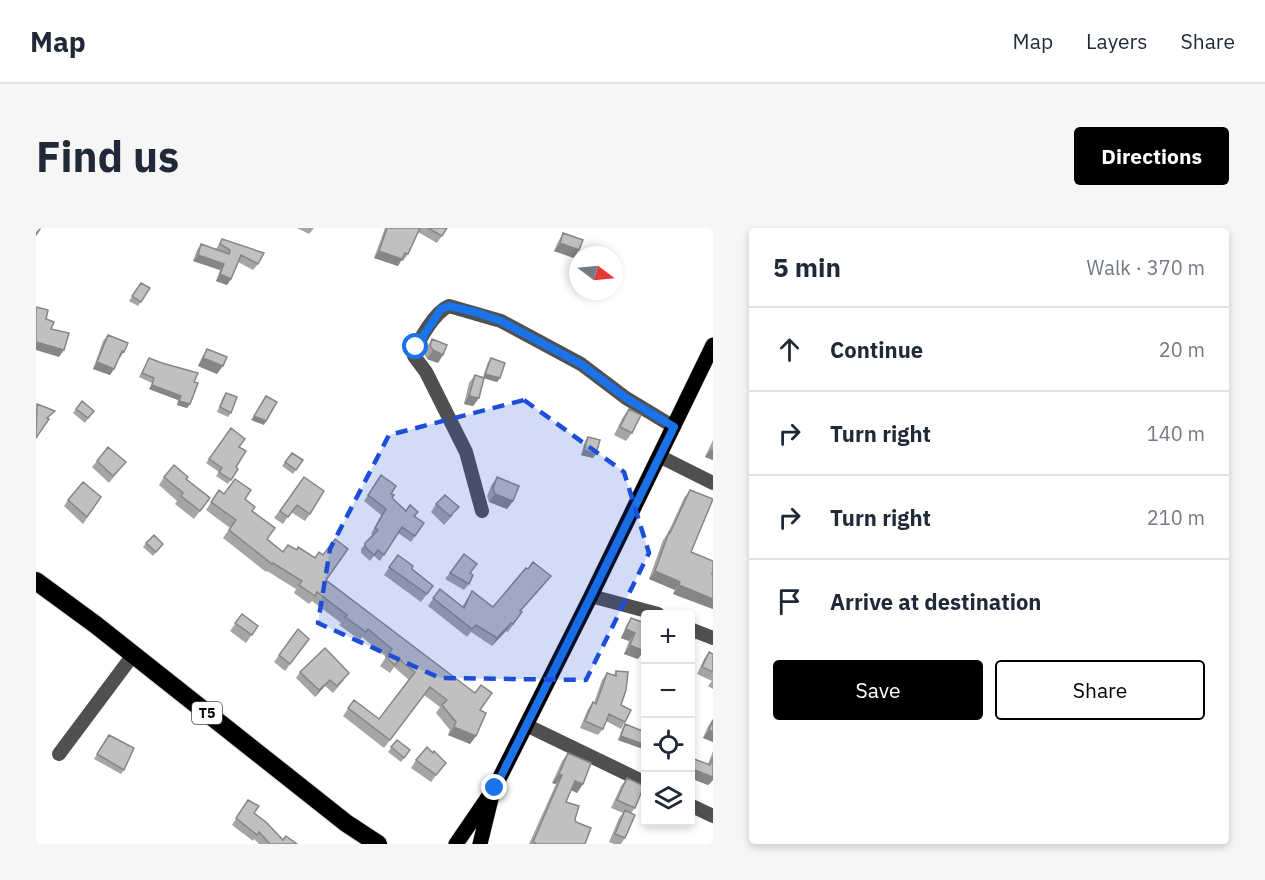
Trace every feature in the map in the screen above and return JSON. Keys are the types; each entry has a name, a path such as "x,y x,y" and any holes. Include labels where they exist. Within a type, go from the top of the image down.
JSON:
{"highway":[{"name":"T5","path":"36,581 133,654 346,823 378,844"}],"main road":[{"path":"456,844 495,788 713,345"},
{"path":"480,844 495,788"}],"street":[{"path":"482,511 466,452 426,372 414,356 416,347 441,309 449,306 501,321 581,364 626,398 674,427"},
{"path":"659,456 713,483"},
{"path":"591,596 641,610"},
{"path":"695,631 713,638"},
{"path":"59,754 133,654"},
{"path":"526,725 641,781"},
{"path":"695,807 713,816"}],"highlighted area":[{"path":"524,400 624,472 649,553 586,680 440,678 318,623 330,549 389,435"}],"building":[{"path":"387,228 420,228 408,254 405,253 402,259 379,251"},
{"path":"428,228 447,228 442,236"},
{"path":"563,233 583,240 581,246 569,246 560,243"},
{"path":"222,239 264,253 258,264 241,255 231,279 220,274 224,264 198,255 201,244 229,254 230,250 220,244"},
{"path":"141,283 150,288 141,302 132,296"},
{"path":"36,307 48,310 46,319 54,322 51,329 69,333 64,350 36,342"},
{"path":"108,335 128,343 114,369 97,362"},
{"path":"432,339 447,345 443,355 430,346"},
{"path":"207,349 227,357 223,366 203,358"},
{"path":"149,358 198,373 194,382 198,383 190,404 179,401 181,396 152,385 154,378 142,373"},
{"path":"491,358 505,363 500,378 485,374"},
{"path":"475,375 484,378 479,398 469,396"},
{"path":"226,393 237,397 231,413 220,407"},
{"path":"266,396 277,402 266,421 254,416"},
{"path":"82,401 94,411 88,418 76,409"},
{"path":"37,404 55,411 47,418 49,419 36,438"},
{"path":"629,409 641,415 632,433 620,427"},
{"path":"231,428 245,439 239,447 246,451 231,480 219,472 222,468 209,459"},
{"path":"588,437 600,440 596,454 584,450"},
{"path":"108,447 126,462 113,476 97,461"},
{"path":"292,453 303,460 296,470 285,462"},
{"path":"174,465 188,477 186,479 210,498 200,511 181,496 183,493 164,477"},
{"path":"381,475 396,486 391,494 394,495 392,498 406,511 410,505 418,512 414,516 424,523 415,536 402,527 384,555 378,550 374,555 365,547 365,543 378,530 375,528 386,509 368,495"},
{"path":"304,477 324,491 310,514 297,505 288,517 280,511"},
{"path":"497,477 519,486 513,501 495,494 493,488"},
{"path":"235,479 251,490 245,499 255,507 252,511 275,528 267,539 283,552 288,545 297,550 298,547 315,558 319,552 323,555 335,539 348,549 326,580 475,693 481,685 492,693 480,710 486,713 476,736 454,727 456,722 442,705 447,700 430,687 390,740 348,708 354,700 379,719 415,672 399,659 395,665 386,657 392,649 368,629 366,632 345,617 347,615 317,592 315,596 299,585 302,581 272,564 229,530 236,520 211,502 219,490 224,494"},
{"path":"83,482 101,497 87,517 68,500"},
{"path":"690,490 713,499 691,552 713,561 713,599 679,585 680,582 655,571 669,532"},
{"path":"445,495 459,507 450,516 436,504"},
{"path":"154,535 163,544 156,552 146,543"},
{"path":"464,554 477,564 470,573 473,575 469,584 450,573"},
{"path":"398,555 433,586 427,594 389,567"},
{"path":"533,562 551,576 520,611 522,612 513,624 511,623 497,638 476,625 472,629 433,598 440,589 464,608 472,591 493,607"},
{"path":"242,614 258,626 252,635 235,623"},
{"path":"631,618 641,622 641,650 630,645 635,633 626,629"},
{"path":"298,629 309,639 290,664 279,655"},
{"path":"325,648 349,673 337,686 330,680 319,690 300,672"},
{"path":"709,652 713,654 713,672 702,667"},
{"path":"616,671 628,672 621,705 631,710 625,722 609,714 603,729 585,721 593,702 596,704 607,673 616,676"},
{"path":"713,720 713,732 709,730"},
{"path":"625,724 641,730 641,744 621,736"},
{"path":"109,735 134,748 124,770 97,754"},
{"path":"397,740 410,750 404,758 391,747"},
{"path":"427,747 446,763 436,775 416,760"},
{"path":"568,753 591,763 583,784 575,781 566,802 579,806 576,822 591,828 585,844 537,844 533,842 562,775 559,774"},
{"path":"713,757 713,777 695,770 695,759 710,765"},
{"path":"627,778 641,785 641,793 635,808 617,800"},
{"path":"248,800 259,806 254,813 283,840 286,836 297,844 270,844 259,832 257,835 236,818"},
{"path":"625,810 635,815 625,838 615,834"}],"route":[{"path":"416,347 441,309 449,306 475,312 501,321 581,364 626,398 674,427 495,788"}]}
